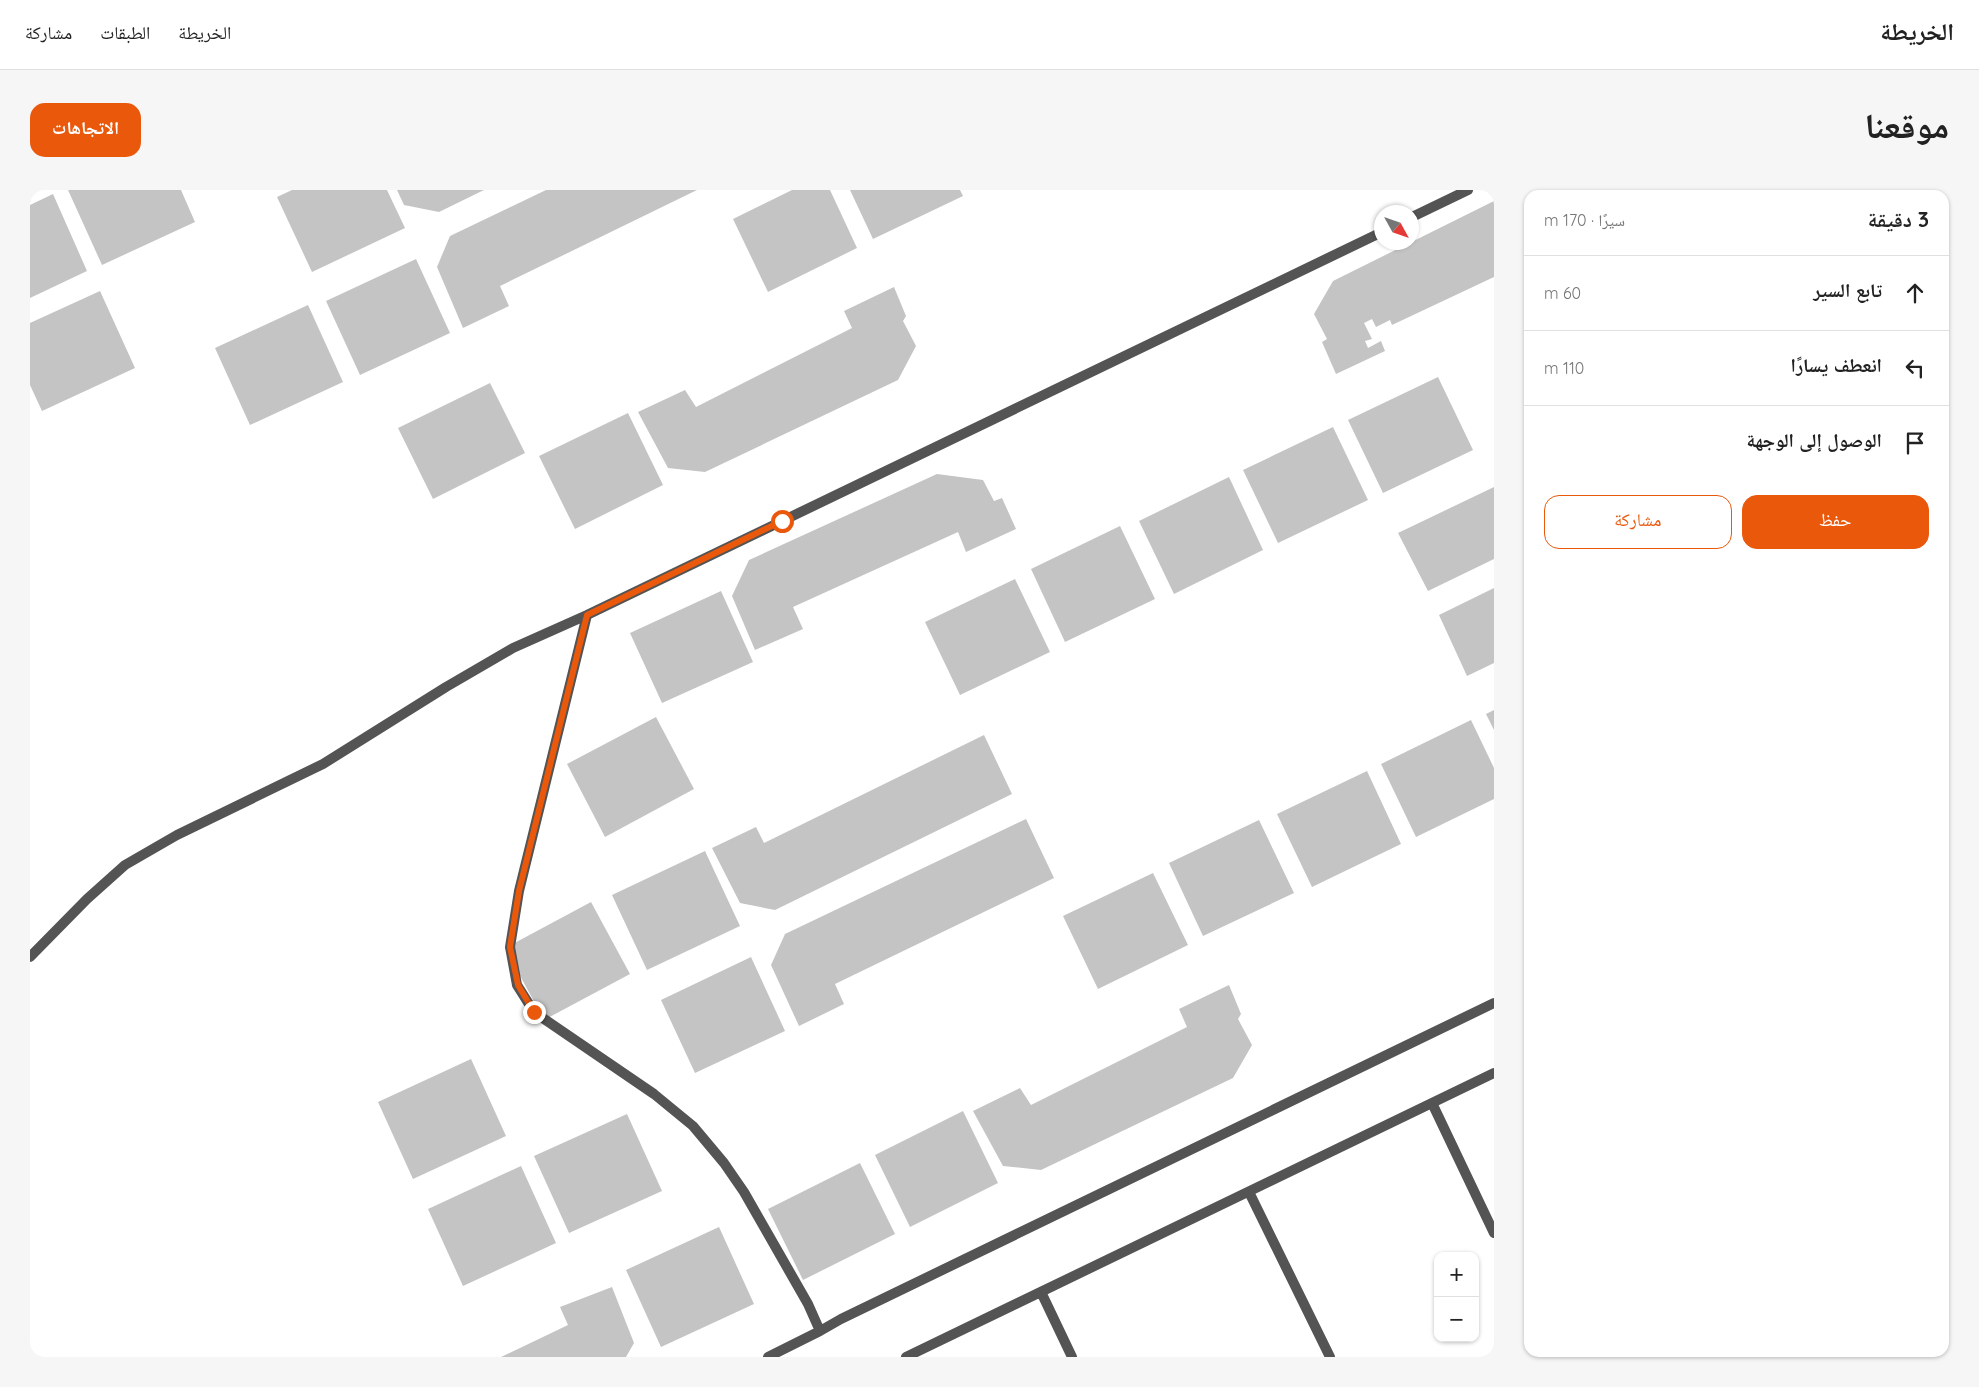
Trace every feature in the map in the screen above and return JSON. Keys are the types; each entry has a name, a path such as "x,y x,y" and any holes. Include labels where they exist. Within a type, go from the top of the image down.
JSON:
{"street":[{"path":"1419,214 1468,190"},
{"path":"30,957 125,865 177,835 323,764 446,686 505,653 1374,236"},
{"path":"587,615 519,891 510,947 518,985 534,1012 654,1094 693,1126 724,1163 744,1192 808,1304 820,1331"},
{"path":"768,1357 820,1331 841,1318 1494,1003"},
{"path":"906,1357 1494,1073"},
{"path":"1432,1103 1494,1233"},
{"path":"1249,1192 1330,1357"},
{"path":"1041,1292 1072,1357"}],"building":[{"path":"68,190 181,190 195,222 102,265"},
{"path":"292,190 387,190 405,228 312,272 277,197"},
{"path":"397,190 484,190 439,212 404,205"},
{"path":"546,190 697,190 500,286 509,306 463,328 437,267 450,236"},
{"path":"792,190 830,190 857,248 768,292 733,219"},
{"path":"850,190 960,190 963,196 873,239"},
{"path":"53,194 87,271 30,298 30,205"},
{"path":"1494,201 1494,277 1392,325 1390,320 1376,327 1372,319 1364,323 1372,339 1365,341 1368,348 1381,341 1385,351 1336,374 1322,342 1327,339 1314,314 1333,281 1395,250 1419,250 1419,238"},
{"path":"416,259 450,333 360,375 326,301"},
{"path":"894,287 906,316 903,321 916,346 898,380 705,472 668,468 638,412 685,390 696,407 852,328 844,311"},
{"path":"100,291 135,368 42,411 30,385 30,323"},
{"path":"308,305 343,382 250,425 215,348"},
{"path":"1438,377 1473,450 1383,493 1348,420"},
{"path":"490,383 525,453 433,499 398,428"},
{"path":"628,413 663,485 575,529 539,456"},
{"path":"1333,427 1368,500 1278,543 1243,470"},
{"path":"937,474 983,480 994,501 1002,498 1016,529 966,552 958,532 793,607 803,629 755,650 732,596 749,560"},
{"path":"1229,477 1263,550 1174,594 1139,521"},
{"path":"1494,487 1494,559 1428,591 1398,533"},
{"path":"1120,526 1155,599 1065,642 1031,569"},
{"path":"1015,579 1050,652 960,695 925,622"},
{"path":"1494,588 1494,663 1467,676 1439,615"},
{"path":"721,591 753,662 662,703 630,633"},
{"path":"1494,710 1494,730 1486,714"},
{"path":"656,717 694,789 605,837 567,764"},
{"path":"1471,720 1494,768 1494,799 1416,837 1381,764"},
{"path":"984,735 1012,794 775,910 740,903 712,848 756,827 764,843"},
{"path":"1367,771 1401,844 1312,887 1277,814"},
{"path":"1026,819 1054,878 835,984 844,1004 799,1026 771,965 785,934"},
{"path":"1259,820 1294,893 1203,936 1169,863"},
{"path":"705,851 740,926 647,970 612,895"},
{"path":"1153,873 1188,945 1098,989 1063,916"},
{"path":"591,902 630,974 544,1020 505,948"},
{"path":"751,957 785,1031 695,1073 661,1000"},
{"path":"1229,985 1241,1014 1238,1019 1252,1045 1233,1078 1041,1170 1003,1166 973,1111 1020,1088 1031,1105 1187,1027 1179,1009"},
{"path":"471,1059 506,1136 413,1179 378,1102"},
{"path":"963,1111 998,1183 910,1227 875,1155"},
{"path":"627,1114 662,1191 569,1233 534,1156"},
{"path":"860,1163 895,1234 803,1280 768,1209"},
{"path":"521,1166 556,1243 463,1286 428,1209"},
{"path":"719,1227 754,1304 661,1347 626,1270"},
{"path":"612,1287 634,1343 626,1357 501,1357 568,1325 560,1307"}],"route":[{"path":"534,1012 518,985 510,947 519,891 587,615 782,521"}]}
